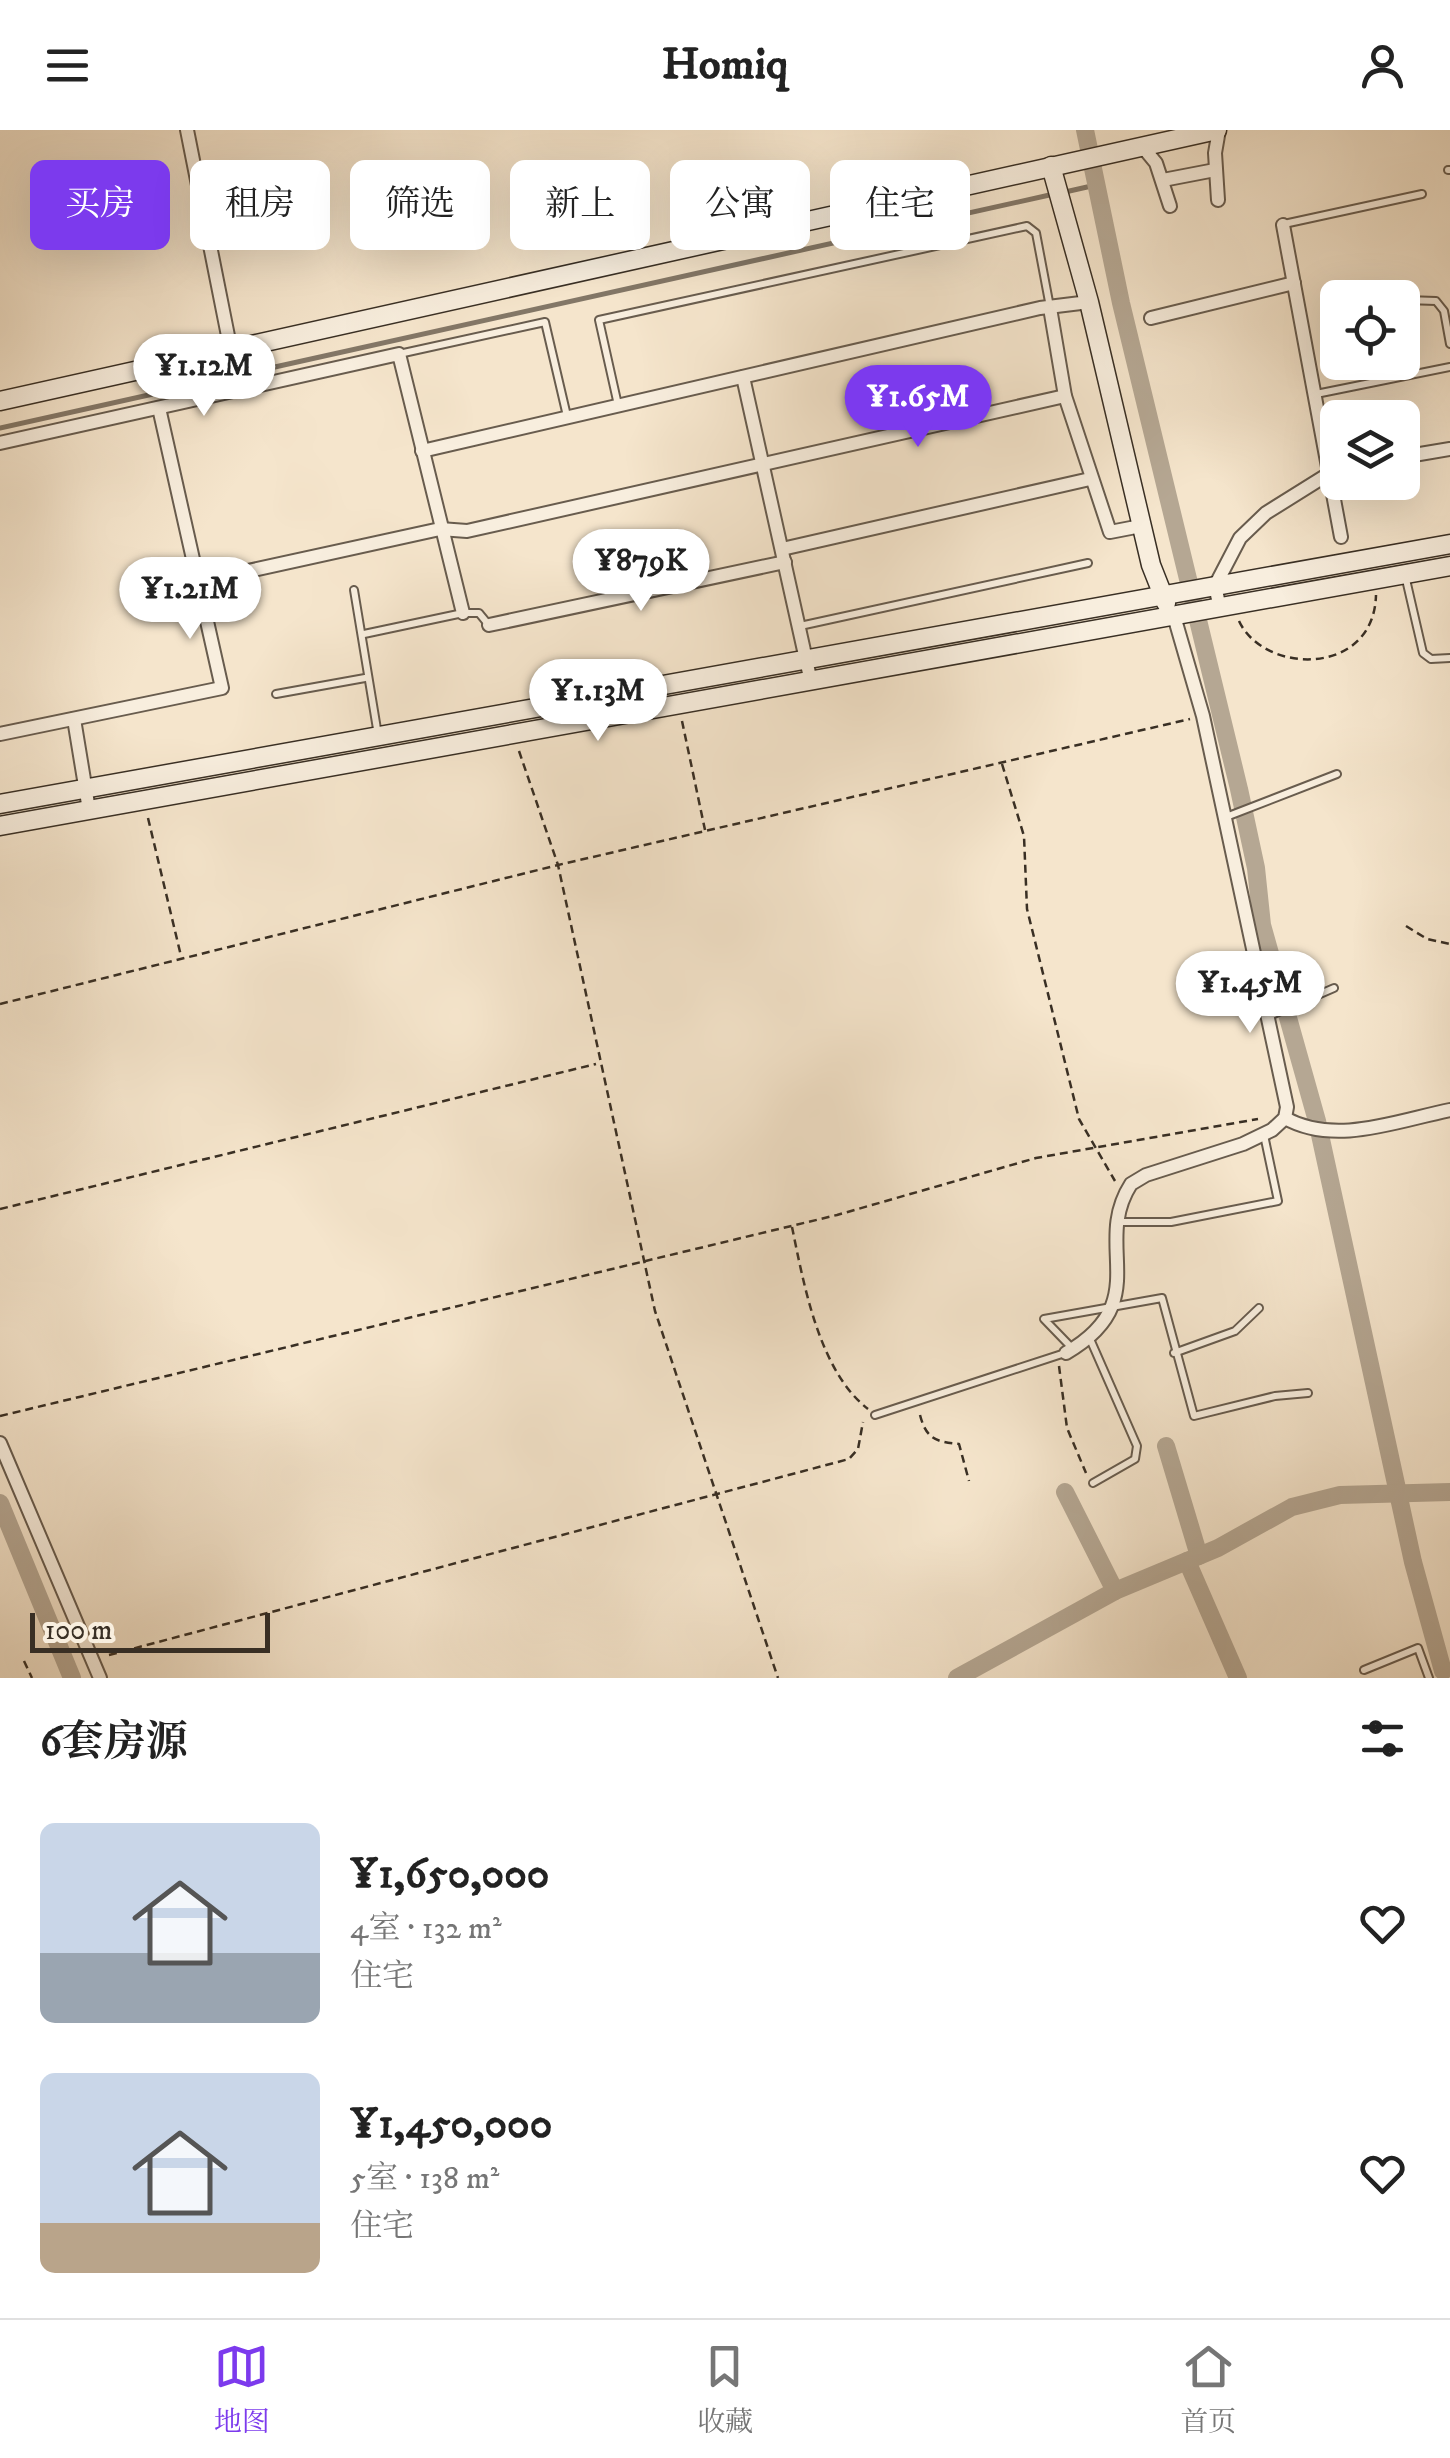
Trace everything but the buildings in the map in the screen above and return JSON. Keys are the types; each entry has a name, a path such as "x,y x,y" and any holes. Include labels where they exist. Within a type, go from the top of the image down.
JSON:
{"street":[{"path":"187,130 230,351"},
{"path":"0,400 1218,130 1214,170 1218,200"},
{"path":"1142,146 1164,180 1170,206"},
{"path":"1051,166 1089,302 1141,526 1162,596 1180,615 1229,816 1271,1015 1285,1118"},
{"path":"1164,180 1214,170"},
{"path":"1283,224 1320,415"},
{"path":"1151,318 1294,282"},
{"path":"422,451 1089,302"},
{"path":"1050,308 1065,396 1110,532 1141,526"},
{"path":"0,444 400,354 463,613"},
{"path":"743,377 812,682"},
{"path":"198,582 440,529 468,531 1065,396"},
{"path":"0,734 222,688 159,408"},
{"path":"1420,454 1450,449"},
{"path":"1209,587 1240,538 1320,479"},
{"path":"489,625 1090,480"},
{"path":"1337,500 1341,537"},
{"path":"0,804 1450,544"},
{"path":"0,826 1450,566"},
{"path":"1209,587 1221,608"},
{"path":"74,719 89,810"},
{"path":"378,736 383,760"},
{"path":"1285,1118 1308,1131 1338,1132 1450,1110"},
{"path":"1065,1352 1090,1339 1114,1304 1123,1195 1146,1175 1264,1134 1285,1118"},
{"path":"0,1443 100,1678"}],"lane":[{"path":"1283,224 1422,194"},
{"path":"618,406 599,320 968,236 1027,226 1036,234 1050,308"},
{"path":"1420,300 1436,301 1444,311 1450,344"},
{"path":"400,354 545,322 567,418"},
{"path":"1315,394 1450,367"},
{"path":"799,626 1088,563"},
{"path":"1404,574 1423,653 1431,660 1450,658"},
{"path":"354,590 364,634 365,678 378,736"},
{"path":"364,634 463,613 479,614 489,625"},
{"path":"276,694 365,678"},
{"path":"1229,816 1336,774"},
{"path":"1271,1015 1334,988"},
{"path":"1119,1222 1171,1222 1278,1202 1264,1134"},
{"path":"875,1415 1065,1352 1044,1320 1162,1298 1194,1416 1308,1392"},
{"path":"1174,1353 1235,1332 1259,1308"},
{"path":"1090,1339 1138,1446 1135,1459 1093,1483"},
{"path":"1364,1670 1418,1648 1429,1678"}],"path":[{"path":"1221,608 1260,646 1298,657 1333,657 1355,649 1370,631 1377,579"},
{"path":"678,705 706,832"},
{"path":"0,1004 558,866 1203,716"},
{"path":"516,735 558,866 655,1312 778,1678"},
{"path":"1002,764 1024,836 1026,909 1079,1119 1123,1195"},
{"path":"144,801 182,957"},
{"path":"1406,926 1427,939 1450,944"},
{"path":"0,1209 598,1064"},
{"path":"0,1416 645,1258 792,1226 990,1169 1250,1119 1285,1118"},
{"path":"92,1660 716,1491 849,1459 858,1449 864,1422 875,1415 852,1396 810,1318 792,1226"},
{"path":"1065,1352 1067,1428 1078,1460 1093,1483"},
{"path":"917,1404 924,1433 938,1442 959,1444 964,1451 969,1481"},
{"path":"24,1661 32,1678"}],"waterway":[{"path":"1085,130 1121,303 1239,789 1256,868 1262,925 1317,1121 1413,1562 1443,1671"},
{"path":"1065,192 1096,185"},
{"path":"0,428 1054,194"},
{"path":"1166,1446 1199,1556"},
{"path":"1065,1492 1115,1591"},
{"path":"957,1678 1115,1591 1218,1548 1292,1507 1340,1495 1450,1492"},
{"path":"0,1503 72,1678"},
{"path":"1187,1561 1238,1678"}]}
